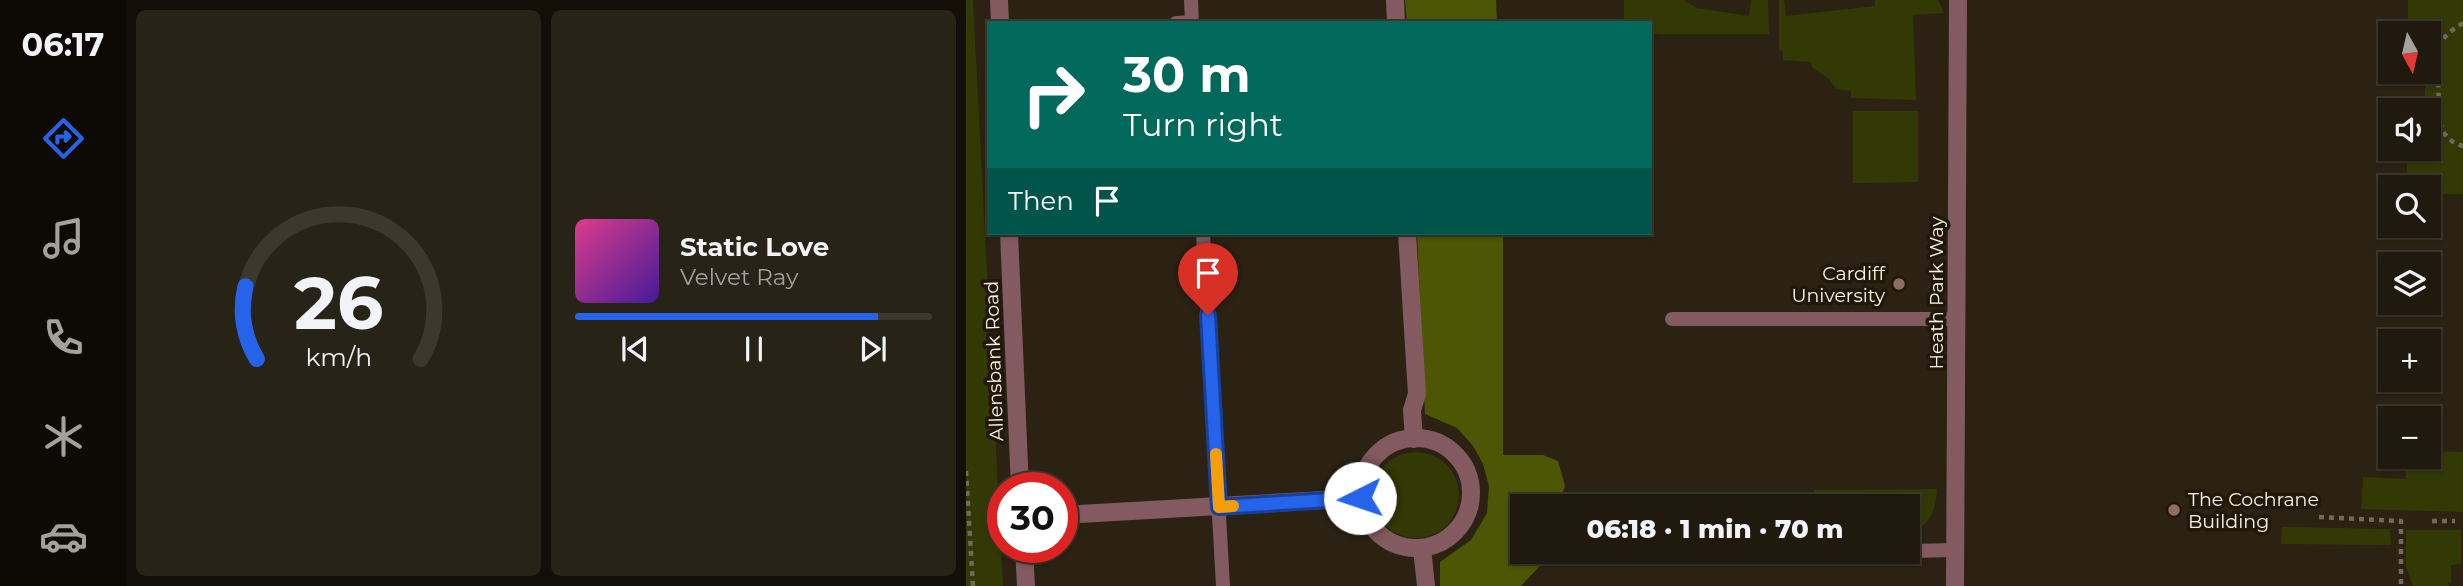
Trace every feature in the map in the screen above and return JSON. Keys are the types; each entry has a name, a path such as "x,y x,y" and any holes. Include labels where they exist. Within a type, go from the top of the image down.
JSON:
{"street":[{"path":"999,0 1000,21"},
{"path":"1395,0 1396,21"},
{"name":"Heath Park Way","path":"1955,586 1958,0"},
{"name":"Allensbank Road","path":"1009,235 1019,472"},
{"path":"1407,235 1417,394 1412,410 1414,439"},
{"path":"1414,439 1429,439 1445,446 1458,457 1467,472 1471,488 1470,505 1464,522 1453,535 1438,544 1422,548 1404,547 1387,540 1373,528 1360,498 1362,480 1376,456 1399,441 1414,439"},
{"path":"1078,514 1360,498"},
{"path":"1422,548 1426,586"},
{"path":"1025,563 1026,586"}],"lane":[{"path":"1191,0 1192,21"},
{"path":"1203,235 1223,586"},
{"path":"1672,319 1957,319"},
{"path":"1920,551 1956,550"}],"path":[{"path":"2463,23 2445,36 2440,47 2440,115 2448,138 2463,146"},
{"path":"966,471 973,586"},
{"path":"2319,517 2401,521 2401,586"},
{"path":"2432,521 2455,521"}],"green space":[{"path":"966,0 973,0 997,472 987,472 987,563 1002,563 1003,586 966,586"},
{"path":"1405,0 1496,0 1497,21 1407,21"},
{"path":"1624,0 1684,0 1697,8 1749,16 1751,0 1768,0 1769,34 1652,34 1652,21 1624,21"},
{"path":"1779,0 1784,0 1786,16 1875,6 1875,0 1938,0 1944,13 1913,15 1916,100 1851,98 1851,91 1836,89 1829,79 1812,67 1811,62 1783,60 1783,51 1779,50"},
{"path":"2408,0 2463,0 2463,194 2441,194 2441,175 2407,175 2407,161 2441,161 2441,98 2425,98 2425,84 2441,84 2441,21 2408,21"},
{"path":"1853,111 1918,111 1918,182 1853,183"},
{"path":"1417,235 1503,235 1503,455 1543,455 1558,461 1565,486 1562,494 1510,494 1510,564 1542,564 1521,586 1440,586 1440,562 1471,540 1487,513 1489,486 1483,464 1473,446 1457,428 1425,414"},
{"path":"2441,451 2463,452 2463,512 2361,509 2363,477 2406,479 2406,469 2441,469"},
{"path":"1416,452 1440,459 1452,471 1459,495 1452,519 1440,531 1416,538 1392,531 1380,519 1373,495 1380,471 1392,459"},
{"path":"1937,489 1930,517 1920,528 1920,494 1815,494 1815,490"},
{"path":"2282,527 2390,529 2391,545 2281,544"},
{"path":"2406,530 2461,530 2461,564 2451,565 2449,586 2413,586 2406,567"}],"slow traffic":[{"path":"1216,454 1219,507 1233,506"}],"place":[{"name":"Cardiff University","path":"1899,284"},
{"name":"The Cochrane Building","path":"2174,510"}],"route":[{"path":"1208,315 1219,507 1360,498"}]}
